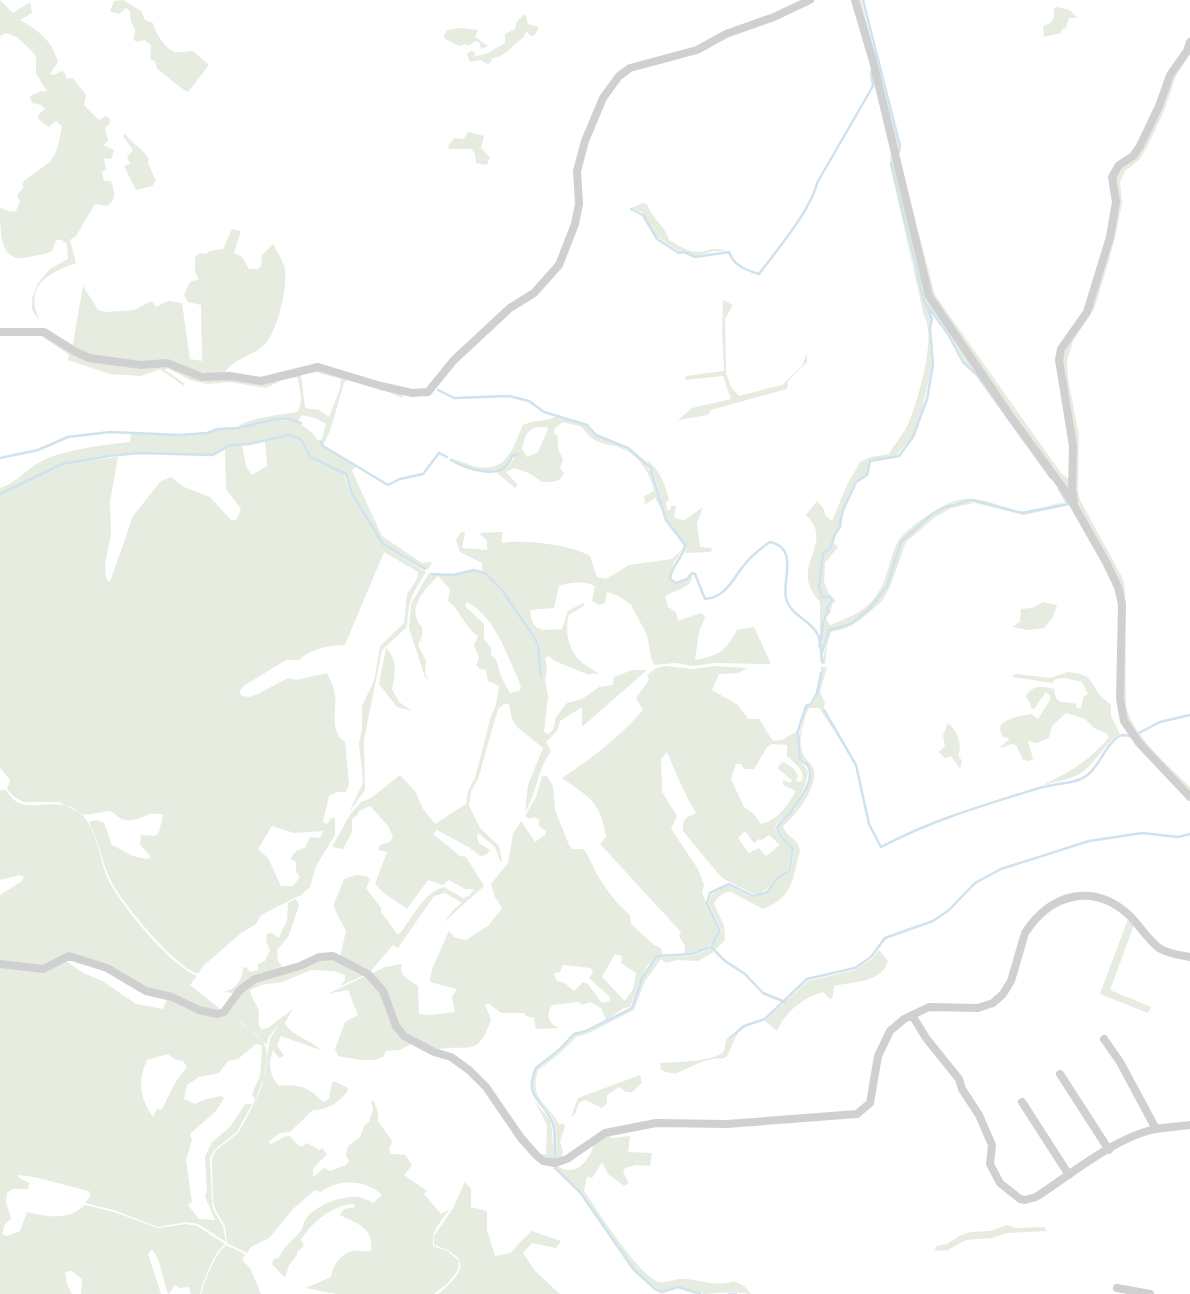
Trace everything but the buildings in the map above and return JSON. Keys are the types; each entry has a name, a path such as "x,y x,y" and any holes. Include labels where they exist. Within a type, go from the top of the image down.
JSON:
{"street":[{"path":"0,332 44,332 89,358 141,365 162,362 202,377 230,376 261,381 307,368 318,368 412,393 428,392 454,360 510,308 534,293 562,260 577,217 577,172 585,141 603,97 619,76 637,66 697,50 726,34 774,17 810,0"},
{"path":"855,0 876,73 929,296 1068,495 1113,576 1122,604 1119,699 1124,721 1139,743 1190,797"},
{"path":"1078,513 1072,489 1073,446 1059,360 1060,349 1087,312 1111,237 1116,202 1112,177 1119,165 1133,156 1140,146 1170,75 1190,42"},
{"path":"0,964 43,969 69,956 107,968 145,991 172,997 199,1010 216,1014 224,1012 240,990 255,979 300,966 319,957 333,956 368,974 383,991 396,1026 404,1036 434,1052 451,1057 469,1070 486,1087 521,1138 537,1156 543,1161 555,1163 567,1159 606,1133 656,1123 727,1124 858,1114 870,1103 880,1048 890,1031 929,1007 986,1007 999,999 1011,981 1029,926 1055,904 1071,897 1085,895 1103,899 1130,916 1161,949 1190,957"},
{"path":"912,1015 926,1038 959,1079 962,1089 979,1115 992,1146 990,1164 1005,1189 1020,1199 1035,1197 1131,1138 1156,1129 1190,1125"},
{"path":"1104,1039 1120,1062 1156,1129"},
{"path":"1060,1074 1109,1150"},
{"path":"1022,1102 1069,1175"},
{"path":"1117,1288 1150,1294"}],"shaded area":[{"path":"0,0 13,13 30,2 32,13 20,20 38,32 52,48 58,62 50,74 61,71 67,79 73,78 86,95 84,105 99,120 106,116 110,119 105,128 108,141 103,145 114,150 111,159 104,158 106,170 102,172 104,181 111,181 114,191 112,201 107,206 95,204 76,236 70,240 76,263 56,271 41,283 35,299 40,321 32,310 32,298 38,283 50,269 68,259 67,244 56,240 52,251 19,258 12,256 4,245 0,207 10,212 16,211 20,201 17,195 24,187 24,181 55,155 62,126 56,121 49,127 39,120 38,115 45,109 32,103 30,96 41,91 47,92 36,73 36,57 17,37 6,33 0,36"},
{"path":"123,0 141,11 145,20 153,23 161,40 171,50 193,51 209,65 188,92 157,69 155,61 150,59 151,45 144,40 134,40 135,30 130,11 126,8 119,14 110,11 114,1"},
{"path":"857,0 861,0 935,295 1061,473 1070,480 1072,499 934,302"},
{"path":"1057,7 1070,10 1077,18 1069,18 1061,33 1044,37 1043,26 1052,20"},
{"path":"523,15 526,16 528,24 539,27 535,35 531,36 526,31 524,37 506,53 493,58 490,63 480,60 470,62 467,54 471,51 475,52 474,57 488,53 505,43 505,34 515,29 516,23"},
{"path":"447,30 478,30 475,37 488,46 481,49 480,43 476,41 468,46 459,46 445,39"},
{"path":"1190,48 1190,54 1176,76 1164,111 1147,147 1139,160 1125,171 1120,182 1122,203 1104,277 1094,309 1073,341 1067,361 1079,437 1080,500 1123,579 1125,589 1126,705 1135,728 1190,787 1190,795 1140,742 1123,714 1123,604 1075,498 1061,360 1069,340 1078,328 1112,238 1114,177 1120,166 1134,157 1166,88"},
{"path":"876,84 928,297 1067,496 1090,540 1070,505 1024,515 974,503 951,508 934,518 906,542 890,587 882,601 859,621 831,632 825,664 822,664 829,631 851,624 828,630 822,653 826,618 830,625 850,617 874,599 901,537 925,517 943,506 958,500 974,499 1026,511 1022,512 967,500 953,503 930,515 901,542 886,586 869,608 852,623 870,609 887,587 902,542 931,516 953,504 967,501 1022,514 1069,504 981,378 964,361 949,333 925,300 891,163 914,267 931,319 929,328 932,364 921,414 912,437 895,457 869,460 866,475 855,481 842,509 839,527 829,548 822,553 818,588 822,597 829,598 830,601 823,617 820,643 820,602 811,589 808,577 816,536 814,526 806,515 817,501 832,521 860,462 889,454 909,422 927,353 927,325 890,165 891,152 877,89 874,86"},
{"path":"468,132 484,136 481,148 490,157 487,165 476,163 472,149 449,149 448,146 454,138 464,139"},
{"path":"125,134 149,159 148,163 156,181 152,186 136,190 124,166 130,164 127,157 133,150 123,136"},
{"path":"647,204 669,240 675,244 697,252 716,249 725,251 695,256 679,251 656,236 642,212 631,208"},
{"path":"232,229 241,231 234,253 242,257 249,269 258,269 261,266 262,255 273,244 285,269 285,287 277,321 268,340 258,350 231,365 224,375 213,377 150,362 102,359 72,349 83,286 98,310 106,312 134,310 152,301 156,307 168,301 182,303 190,359 202,361 201,305 188,302 184,295 190,282 199,279 195,272 195,257 200,253 223,249"},
{"path":"723,300 733,305 725,319 726,373 731,387 739,396 782,385 802,366 807,353 807,362 788,381 787,389 711,410 708,415 678,420 692,408 731,399 723,376 685,380 686,376 724,371"},
{"path":"44,333 81,356 157,363 246,381 313,368 406,392 402,398 347,380 323,445 321,442 326,424 302,415 298,421 277,419 238,427 257,419 297,412 301,399 297,377 282,380 266,388 229,382 207,384 190,380 168,368 165,370 185,384 184,386 160,369 141,376 110,374 68,360 69,355 40,335","holes":["312,371 341,379 329,417 319,410 305,408 301,375"]},
{"path":"555,417 584,424 593,434 635,455 650,471 662,510 655,498 644,505 643,497 654,491 647,473 635,457 618,447 597,441 582,427 563,422 555,428 554,433 558,437 558,449 563,459 560,468 564,473 560,479 542,482 529,473 514,468 506,472 518,485 515,488 494,470 486,472 468,468 449,458 477,467 496,466 508,456 523,425","holes":["540,427 548,429 538,452 527,457 522,449 529,432"]},
{"path":"277,420 298,422 312,433 322,446 356,466 352,471 382,536 422,563 432,562 428,570 384,544 352,494 346,474 310,456 302,438 288,435 230,444 213,455 139,453 62,463 0,493 0,488 12,483 42,461 73,451 130,442 131,432 181,436 207,434 219,429 238,429"},
{"path":"298,437 313,460 343,472 351,495 383,545 426,572 412,598 407,627 382,650 364,740 365,790 349,812 363,783 359,743 362,706 374,681 380,646 404,623 407,594 417,579 418,572 384,552 345,645 320,648 299,660 286,660 245,685 239,692 242,696 249,697 288,678 296,680 327,673 335,695 335,727 345,742 349,784 346,792 329,796 323,822 327,824 331,818 335,818 335,835 316,866 310,887 301,895 261,915 256,924 240,934 203,966 198,974 163,948 119,893 109,876 89,822 96,820 104,823 112,845 133,856 146,859 151,857 140,845 141,835 155,836 159,832 163,815 153,814 130,820 110,811 84,815 59,802 23,802 7,789 10,780 0,768 0,495 62,464 118,457 110,502 111,534 105,564 106,579 110,582 133,516 161,481 171,477 184,487 210,497 231,520 236,520 241,509 226,489 225,449 231,445 242,444 246,466 252,475 267,466 265,441","holes":["272,826 294,833 323,831 320,838 310,837 305,848 296,851 292,857 300,877 293,886 281,886 268,858 258,849"]},
{"path":"647,460 664,483 669,500 666,502 667,510 676,506 674,516 677,519 685,520 703,507 697,523 700,547 712,548 711,552 685,553 686,545 667,520 654,474"},
{"path":"461,532 465,532 462,548 487,550 487,541 479,533 502,532 502,543 534,542 572,549 590,556 597,577 606,579 629,565 672,559 683,549 673,564 670,580 677,583 688,579 692,574 692,578 683,588 665,596 668,607 676,612 678,621 701,613 705,617 699,632 695,660 710,657 720,651 737,630 754,627 771,664 655,665 647,635 631,605 619,596 607,592 605,603 599,605 592,601 595,586 591,584 559,586 554,608 530,610 533,623 540,629 562,629 568,611 583,603 585,605 569,615 569,642 579,659 599,674 589,675 548,656 545,659 548,696 544,732 548,734 553,730 556,717 567,703 582,699 599,687 613,685 614,677 632,670 647,670 582,727 582,707 560,721 557,731 546,742 551,751 525,812 528,785 543,748 517,727 509,704 498,709 478,779 471,791 469,806 480,828 499,846 502,862 495,847 478,833 479,843 490,850 486,855 480,856 437,830 433,834 460,856 466,857 484,886 443,923 462,903 445,893 434,896 398,948 393,945 370,972 340,957 346,931 334,905 344,879 356,875 367,876 370,880 366,888 398,935 436,890 444,887 463,898 469,896 474,889 465,889 449,880 443,885 428,880 407,909 384,893 375,884 387,852 378,850 380,845 390,842 393,837 388,826 370,806 359,811 352,819 352,832 343,849 332,847 351,813 361,802 371,798 400,775 415,791 423,809 435,824 466,804 496,705 499,686 488,681 486,670 476,665 479,658 474,645 478,636 448,601 450,589 438,576 416,606 417,620 422,627 418,645 426,661 425,673 429,681 425,677 409,628 411,604 429,573 443,575 478,571 487,576 529,630 538,650 542,678 539,644 534,634 501,588 482,570 482,563 460,552 456,540","holes":["467,602 477,609 499,637 519,681 519,691 510,693 497,662 491,655 491,648 484,639 484,624 465,606"]},
{"path":"833,542 838,547 825,563 824,582 836,601 833,602 830,613 827,617 832,601 831,597 823,596 820,575 824,554 831,549"},
{"path":"1043,602 1057,605 1053,617 1044,628 1029,630 1012,627 1020,622 1021,609 1032,608"},
{"path":"386,648 394,662 392,689 399,702 412,711 397,707 379,684"},
{"path":"821,667 827,667 820,692 825,703 823,711 843,744 819,708 809,708 803,725 801,745 804,756 814,770 813,784 804,801 783,826 798,844 800,851 791,883 779,900 763,909 731,892 718,897 714,904 724,926 725,940 715,950 712,947 722,931 709,903 711,895 728,885 752,897 767,893 778,880 790,872 795,848 782,836 778,828 797,806 811,777 809,766 801,758 800,731 807,707 812,705 817,696"},
{"path":"656,668 748,668 738,673 719,674 712,690 738,705 748,719 759,719 773,741 782,740 797,731 799,759 808,771 798,800 775,828 780,838 792,848 787,871 767,888 753,894 722,878 683,831 685,819 696,813 667,752 661,759 662,792 677,816 671,829 698,869 704,885 702,893 719,931 710,945 690,953 684,953 685,946 679,936 681,932 600,844 606,837 597,808 562,778 605,747 643,710 636,698 649,680 647,675","holes":["772,744 787,745 787,756 801,770 803,777 802,781 796,782 798,776 794,769 784,762 779,765 778,769 792,780 790,783 783,780 783,785 796,791 786,807 761,824 753,813 744,807 731,779 736,764 741,764 744,769 754,769 767,747","745,831 754,843 769,835 780,845 766,856 759,848 749,853 738,838"]},
{"path":"1068,672 1087,677 1111,705 1111,716 1120,734 1081,773 1043,785 1079,765 1095,753 1109,737 1085,719 1066,713 1052,726 1049,738 1037,743 1028,741 1033,759 1029,761 1023,760 1016,745 1001,748 1010,739 1002,736 1001,724 1012,718 1031,714 1038,719 1050,696 1046,692 1034,709 1030,708 1026,696 1038,687 1054,689 1058,701 1076,704 1077,708 1081,708 1084,696 1088,694 1082,682 1065,678 1055,679 1053,683 1012,677 1015,674 1051,678"},
{"path":"948,723 958,738 958,755 962,761 960,769 951,756 945,758 939,752 945,746 943,735"},
{"path":"542,776 547,776 553,786 555,810 569,845 572,849 583,849 608,891 630,915 631,924 661,948 663,955 657,955 647,966 630,1007 606,1020 601,1008 590,1002 582,1005 578,1002 552,1005 549,1019 559,1028 536,1029 534,1018 524,1013 501,1013 488,1003 485,1005 491,1019 481,1040 469,1047 435,1050 405,1034 371,974 385,967 402,964 403,975 418,986 419,1014 455,1012 452,997 457,989 430,982 432,969 449,931 454,937 466,940 488,926 502,908 491,884 508,863 513,834 521,821 535,842 545,835 546,831 539,826 539,820 525,816 536,797","holes":["615,954 622,956 621,963 636,973 633,989 625,1001 602,977","563,965 591,968 593,972 589,978 610,997 610,1001 602,1003 588,984 583,982 574,991 556,980 554,973 560,972"]},
{"path":"0,790 6,790 14,800 22,804 64,805 80,812 91,827 107,877 122,902 173,960 197,976 190,985 223,1011 216,1013 159,994 69,954 51,966 0,963 0,895 24,877 20,875 0,880"},
{"path":"296,899 299,906 288,937 277,950 278,961 284,969 235,993 223,992 237,984 243,968 246,967 250,972 258,970 258,964 265,961 270,950 266,941 267,934 272,933 279,938 287,920 288,903"},
{"path":"1128,919 1134,925 1110,990 1151,1007 1148,1013 1100,994"},
{"path":"711,949 714,952 698,961 677,960 666,963 661,959 645,981 634,1010 589,1033 576,1037 538,1070 538,1094 559,1124 564,1124 565,1127 560,1142 563,1152 561,1159 550,1160 538,1154 546,1154 547,1125 534,1100 551,1121 556,1159 555,1123 534,1092 537,1069 575,1035 587,1032 633,1008 643,978 658,957 691,956"},
{"path":"879,950 888,961 873,978 834,986 833,997 830,999 823,992 809,998 790,1012 777,1031 765,1021 808,981 855,970 872,959"},
{"path":"327,956 367,974 340,986 345,975 334,971 311,970 282,982 261,985 250,990 259,1010 261,1029 268,1028 286,1014 268,1038 267,1045 261,1040 267,1059 264,1077 255,1100 252,1094 260,1076 262,1048 256,1044 238,1059 228,1061 219,1073 199,1077 187,1085 184,1099 195,1104 206,1099 221,1096 224,1098 216,1111 190,1134 192,1140 186,1160 192,1202 188,1205 199,1219 215,1220 205,1197 205,1157 212,1142 230,1127 245,1104 252,1104 237,1132 214,1150 210,1159 213,1209 223,1226 226,1242 198,1224 186,1222 158,1227 114,1210 85,1203 90,1197 89,1191 34,1177 19,1175 18,1177 29,1183 28,1189 13,1189 7,1193 6,1202 11,1219 5,1224 2,1234 7,1236 20,1231 27,1212 65,1216 85,1205 158,1228 186,1224 197,1226 225,1244 213,1260 200,1294 191,1294 189,1287 180,1288 175,1285 169,1294 159,1261 152,1249 148,1254 161,1294 81,1294 82,1279 72,1271 65,1272 72,1294 0,1294 0,965 34,970 63,959 136,1004 163,1009 168,997 216,1015 231,1003 235,1012 232,1002 248,984","holes":["168,1054 183,1061 187,1067 175,1083 162,1109 157,1109 153,1117 141,1090 144,1068 147,1060"]},
{"path":"368,975 378,985 391,1014 414,1043 399,1050 386,1051 383,1057 375,1060 338,1056 335,1049 345,1022 358,1015 348,990 327,994"},
{"path":"293,1008 285,1023 288,1028 320,1050 281,1036 277,1045 284,1056 279,1058 273,1050 270,1060 271,1073 276,1082 279,1086 304,1088 323,1102 329,1099 332,1082 348,1088 336,1103 313,1110 290,1132 280,1133 268,1142 271,1144 290,1136 299,1146 307,1143 319,1150 322,1148 327,1154 313,1169 313,1177 324,1168 330,1171 346,1165 349,1161 346,1155 348,1146 360,1137 364,1126 369,1122 373,1110 371,1101 374,1101 378,1121 392,1141 389,1149 391,1154 405,1155 412,1165 404,1175 427,1191 424,1194 441,1214 450,1209 435,1231 433,1246 447,1251 459,1261 458,1270 448,1283 434,1294 336,1294 306,1288 331,1277 335,1265 345,1254 371,1251 367,1231 340,1215 344,1209 355,1207 354,1204 330,1211 311,1227 301,1240 304,1246 289,1265 285,1278 272,1264 313,1212 338,1199 357,1197 373,1203 382,1195 361,1184 336,1184 321,1192 315,1190 293,1209 269,1238 251,1247 247,1253 227,1243 225,1226 213,1201 212,1159 215,1151 238,1133 246,1119 262,1087 270,1039 281,1020"},
{"path":"738,1032 727,1056 722,1059 705,1061 677,1073 661,1070 660,1063 694,1061 719,1055 724,1051 726,1039 732,1039"},
{"path":"640,1075 642,1083 632,1092 626,1092 619,1087 607,1095 607,1103 602,1108 585,1100 579,1103 571,1117 578,1098"},
{"path":"606,1135 613,1138 630,1136 628,1152 652,1153 650,1166 636,1165 625,1168 623,1173 629,1183 624,1186 608,1174 602,1162 592,1178 587,1177 584,1191 642,1270 660,1282 683,1279 716,1284 734,1281 744,1286 751,1294 704,1294 678,1286 663,1291 635,1270 581,1191 555,1167 555,1164 569,1170 581,1166 590,1155 595,1141"},
{"path":"465,1182 471,1189 471,1207 487,1211 487,1230 495,1256 511,1253 532,1231 561,1241 556,1248 532,1243 523,1253 535,1271 560,1294 438,1294 454,1279 460,1266 454,1255 434,1245 434,1236 452,1210"},
{"path":"1007,1225 1017,1228 1044,1227 1047,1231 1007,1233 992,1238 966,1240 948,1250 935,1251 936,1246 947,1244 959,1236"},
{"path":"226,1245 245,1254 242,1260 250,1268 261,1294 201,1294 214,1261"}],"waterway":[{"path":"863,0 900,146 899,152"},
{"path":"631,209 643,215 657,239 679,253 684,252 695,257 729,252 737,264 759,274 808,205 817,183 873,86 871,72"},
{"path":"891,163 924,301 948,334 963,362 977,375 1051,478"},
{"path":"819,646 827,607 832,601 830,597 822,597 819,587 823,553 830,549 846,504 856,482 867,475 870,461 899,456 913,437 927,399 933,364 930,328 932,319 928,309"},
{"path":"438,390 454,398 509,396 529,401 544,412 587,425 596,435 628,448 650,467 666,520 685,545 670,579 676,583 687,579 692,573 695,574 705,599 724,591 763,547 770,542 779,545 787,557 786,598 792,610 811,625 818,635 822,662"},
{"path":"0,458 38,450 68,437 110,432 181,435 238,428 277,419 301,423"},
{"path":"0,494 62,464 139,453 213,455 230,445 249,444 288,435 301,439 310,457 346,474 352,494 383,544 425,569"},
{"path":"320,441 323,446 388,485 400,479 423,474 439,453 447,457"},
{"path":"451,460 476,470 494,471 502,469 512,456 518,454"},
{"path":"821,656 829,630 851,624 870,608 887,586 901,542 931,515 946,507 971,500 1022,513 1068,504 1059,489"},
{"path":"432,574 453,575 474,570 485,573 501,589 533,635 538,645 541,676"},
{"path":"555,1159 553,1123 533,1091 536,1068 574,1034 586,1031 632,1008 642,978 657,956 691,954 711,947 720,931 707,903 710,893 729,884 753,896 767,892 777,879 789,871 793,848 781,837 777,828 802,796 810,777 808,766 800,759 798,731 806,706 811,704 817,693 821,673"},
{"path":"824,710 856,765 869,824 881,847 919,829 978,807 1039,788 1081,779 1093,770 1115,739 1121,735 1131,736"},
{"path":"1139,733 1160,722 1190,715"},
{"path":"730,1038 744,1026 765,1019 807,979 855,968 871,957 885,938 933,921 949,910 975,883 1001,869 1089,841 1142,833 1178,837 1190,834"},
{"path":"711,947 725,961 745,974 763,993 785,1002"},
{"path":"555,1168 580,1192 634,1270 655,1289 662,1292 678,1287 700,1294"},
{"path":"729,1294 736,1294"}]}
